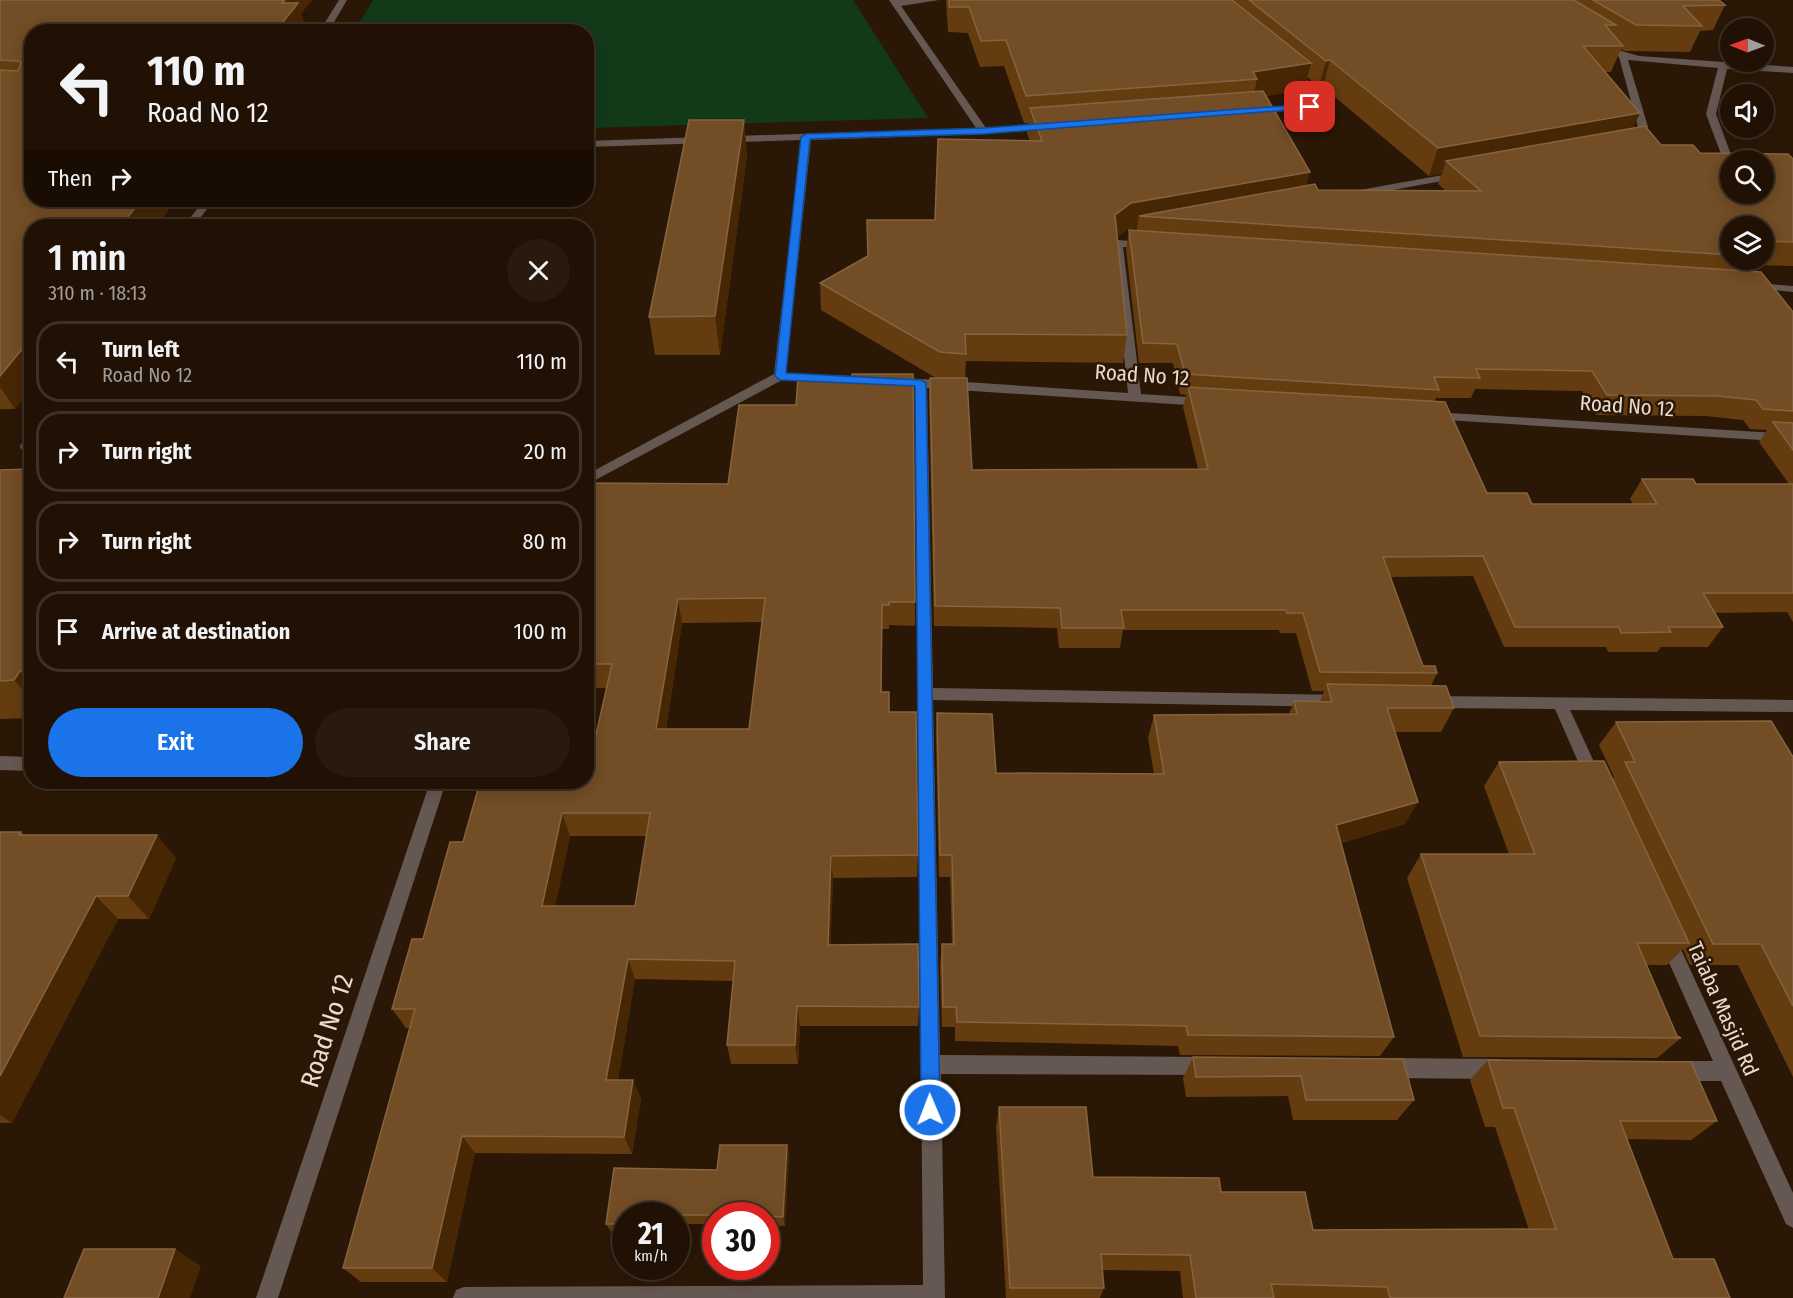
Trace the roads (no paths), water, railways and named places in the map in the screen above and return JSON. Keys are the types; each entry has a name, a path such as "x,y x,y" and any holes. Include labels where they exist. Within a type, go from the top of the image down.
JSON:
{"street":[{"path":"328,24 343,0"},
{"path":"894,2 935,0"},
{"path":"894,2 983,131"},
{"path":"1602,44 1623,56 1720,67"},
{"path":"1622,146 1633,144 1642,137 1643,127 1623,56"},
{"path":"1240,112 1310,107 1321,103 1324,98 1278,60"},
{"path":"1774,69 1793,70"},
{"path":"1722,72 1711,114 1724,150"},
{"path":"594,144 983,131 1065,125"},
{"path":"780,376 806,137"},
{"path":"1341,196 1470,173"},
{"path":"194,219 204,207"},
{"path":"1117,243 1131,234"},
{"path":"1117,243 1165,246"},
{"path":"1117,243 1135,397"},
{"path":"1746,285 1793,289"},
{"path":"594,477 780,376 862,380"},
{"name":"Road No 12","path":"886,381 1219,402"},
{"path":"464,1298 934,1297 921,383"},
{"name":"Road No 12","path":"1422,415 1793,438"},
{"path":"924,694 1356,701"},
{"path":"1416,702 1793,706"},
{"path":"1560,704 1599,790"},
{"path":"0,763 24,764"},
{"name":"Road No 12","path":"267,1298 436,789"},
{"name":"Taiaba Masjid Rd","path":"1658,920 1793,1217"},
{"path":"930,1064 1227,1067"},
{"path":"1370,1068 1525,1069"},
{"path":"1656,1071 1727,1071"}]}
